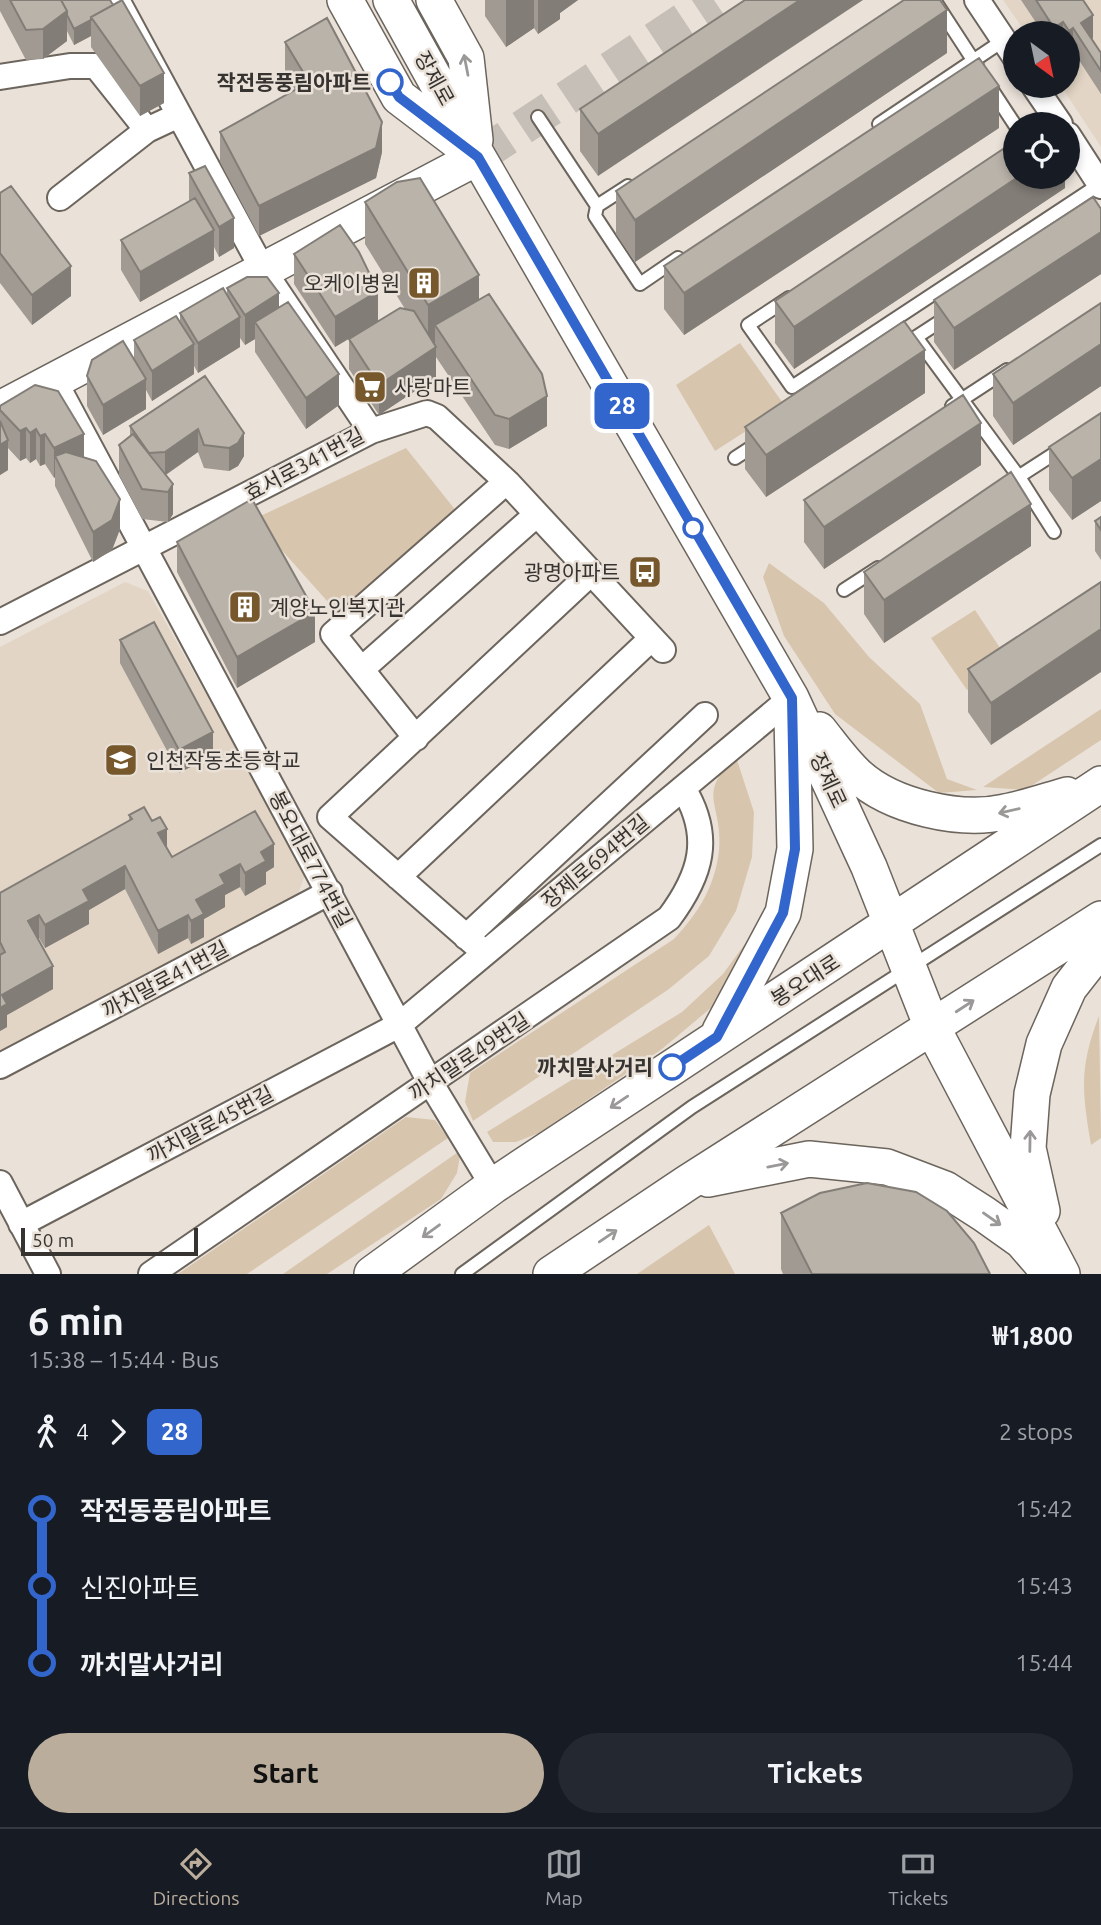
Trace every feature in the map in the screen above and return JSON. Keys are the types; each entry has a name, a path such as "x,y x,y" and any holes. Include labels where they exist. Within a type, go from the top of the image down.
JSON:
{"main road":[{"name":"장제로","path":"345,0 399,97 478,157"},
{"name":"장제로","path":"391,0 478,157 792,698 869,867 932,1027 1054,1268"},
{"name":"장제로","path":"434,0 466,58 478,157"},
{"path":"0,409 478,157"},
{"path":"792,698 858,776 889,795 926,808 962,815 1003,813 1100,785"},
{"path":"717,1037 783,913 795,849 792,698"},
{"name":"봉오대로","path":"372,1274 493,1186 1100,785"},
{"path":"551,1274 687,1183 1101,919"},
{"path":"1054,1268 1028,1149 1032,1094 1044,1044 1069,988 1101,947"},
{"path":"687,1183 809,1159 887,1167 945,1189 1022,1241 1054,1268"}],"street":[{"name":"효서로341번길","path":"0,622 371,431 263,270 117,0"},
{"path":"977,0 1003,39"},
{"path":"0,77 70,66 96,66 147,130"},
{"path":"60,198 147,130 179,115"},
{"path":"1080,154 1100,185"},
{"name":"봉오대로774번길","path":"54,380 430,1082 493,1186"},
{"path":"371,431 427,413 437,417 505,483 657,644 398,877"},
{"path":"416,738 333,634 505,483"},
{"path":"362,669 536,515"},
{"path":"591,573 330,817 475,945 705,715"},
{"name":"장제로694번길","path":"399,1025 475,945 683,788 792,698"},
{"name":"까치말로49번길","path":"151,1274 669,918 690,890 700,855 700,824 683,788"},
{"name":"까치말로41번길","path":"0,1066 330,892"},
{"name":"까치말로45번길","path":"22,1224 399,1025"},
{"path":"0,1183 48,1274"}],"lane":[{"path":"934,0 1007,112"},
{"path":"870,130 974,61 1003,50"},
{"path":"538,117 597,206 595,216 640,284 686,253"},
{"path":"597,206 643,177"},
{"path":"795,294 748,325 792,387 1100,185"},
{"path":"894,352 961,308"},
{"path":"916,337 1019,477 1054,532"},
{"path":"939,415 1020,362"},
{"path":"735,458 769,436"},
{"path":"984,500 1070,443"},
{"path":"844,590 890,560"},
{"path":"462,1274 692,1107 1101,845"}],"shaded area":[{"path":"1003,0 1101,0 1101,147 1069,98 1080,98 1080,21 1018,21"},
{"path":"740,343 785,406 715,451 676,385"},
{"path":"406,448 457,512 344,620 254,519"},
{"path":"769,563 824,603 869,657 920,704 947,779 977,790 939,793 835,714 784,636 763,577"},
{"name":"인천작동초등학교","path":"125,582 148,591 306,872 298,894 0,1053 0,647"},
{"path":"975,610 1010,663 967,690 931,638"},
{"path":"1101,709 1101,740 1025,790 983,787"},
{"path":"736,757 754,812 752,857 736,911 709,956 669,989 473,1121 465,1102 470,1073 674,939 691,919 704,899 717,863 719,834 714,791 724,770"},
{"path":"763,919 718,1002 662,1049 539,1133 516,1142 493,1142 487,1132 682,1012 723,974"},
{"path":"1099,1016 1101,1138 1091,1145 1084,1080 1088,1050"},
{"path":"406,1117 435,1120 448,1138 247,1274 178,1274"},
{"path":"461,1150 457,1173 441,1199 327,1274 283,1274"},
{"path":"709,1225 735,1274 637,1274"}],"building":[{"path":"10,0 61,0 67,11 43,29 26,30"},
{"path":"61,0 110,0 113,5 74,29"},
{"path":"122,0 164,73 140,86 91,17"},
{"path":"745,0 800,0 598,134 580,109"},
{"path":"904,0 940,0 947,10 635,220 616,191"},
{"path":"1036,0 1083,0 1093,15 1081,23 1101,53 1101,71 1080,39 1080,21 1050,21"},
{"path":"327,18 382,122 376,148 259,206 220,132 309,82 285,42"},
{"path":"979,58 999,86 684,293 664,266"},
{"path":"1003,149 1003,187 794,327 775,301"},
{"path":"205,166 234,218 219,227 189,173"},
{"path":"420,178 479,275 428,305 365,202 397,182"},
{"path":"11,186 71,266 32,295 0,253 0,193"},
{"path":"1093,197 1101,209 1101,232 954,328 934,300"},
{"path":"195,198 214,230 140,272 121,240"},
{"path":"340,225 359,252 378,291 335,317 294,254"},
{"path":"247,277 267,277 279,293 245,315 227,288"},
{"path":"223,288 240,317 198,343 180,313"},
{"path":"489,294 542,374 547,396 509,419 495,415 435,325"},
{"path":"288,302 339,374 306,398 255,322"},
{"path":"1101,303 1101,344 1013,403 993,374"},
{"path":"400,308 414,311 436,347 379,385 349,339"},
{"path":"176,316 194,344 152,371 134,340"},
{"path":"904,321 925,350 766,455 745,427"},
{"path":"123,341 146,379 103,405 87,376 92,360"},
{"path":"205,376 244,433 238,443 229,448 204,445 198,429 165,452 149,453 130,426"},
{"path":"35,385 58,391 84,434 54,448 45,434 40,436 36,429 30,433 26,428 20,431 0,410 0,406"},
{"path":"963,395 981,423 824,527 804,500"},
{"path":"1101,413 1101,459 1072,478 1049,447"},
{"path":"0,421 8,440 0,445"},
{"path":"133,434 173,484 168,492 142,489 119,445"},
{"path":"66,452 96,461 120,499 112,520 93,532 55,456"},
{"path":"1011,472 1031,504 884,600 864,572"},
{"name":"계양노인복지관","path":"252,499 315,612 237,657 177,542"},
{"path":"1101,517 1101,530 1095,521"},
{"path":"1101,582 1101,629 991,703 968,669"},
{"path":"154,622 213,732 179,750 120,640"},
{"path":"144,807 152,821 160,817 167,829 158,833 172,857 255,811 274,844 261,852 266,861 245,873 240,864 220,875 225,884 196,900 204,914 191,921 188,915 158,931 125,866 83,890 89,901 45,925 39,915 28,921 53,966 2,995 7,1004 0,1008 0,955 5,952 0,942 0,893 132,819 129,815"},
{"path":"867,1183 916,1192 947,1211 974,1243 990,1274 812,1274 781,1213 820,1193"}],"tunnel":[{"path":"478,157 714,0"}],"bus line":[{"name":"28","path":"390,82 399,97 478,157 792,698 795,849 783,913 717,1037 672,1067"}],"place":[{"name":"작전동풍림아파트","path":"390,82"},
{"name":"오케이병원","path":"424,283"},
{"name":"사랑마트","path":"370,387"},
{"name":"광명아파트","path":"645,572"},
{"name":"계양노인복지관","path":"245,607"},
{"name":"인천작동초등학교","path":"121,760"},
{"name":"까치말사거리","path":"672,1067"}]}
